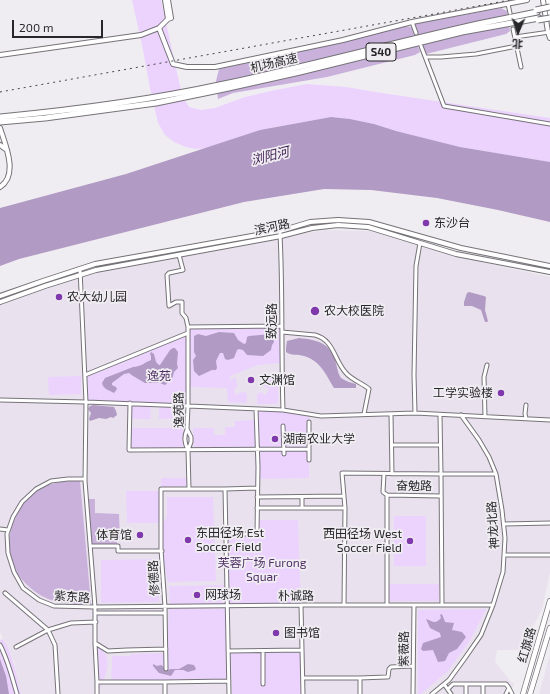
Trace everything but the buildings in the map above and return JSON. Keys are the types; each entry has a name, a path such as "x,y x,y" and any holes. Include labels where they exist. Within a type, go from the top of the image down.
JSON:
{"highway":[{"path":"537,11 550,7"},
{"name":"机场高速","path":"0,117 55,112 223,87 477,24 515,17 537,11 550,10"},
{"name":"机场高速","path":"0,122 45,118 156,102 300,72 462,32 550,16"}],"main road":[{"path":"164,0 168,19"},
{"path":"0,55 141,35 159,28 171,18 168,0"},
{"path":"159,28 173,64 187,67 215,67 343,40 412,22 527,0"},
{"path":"543,0 550,38"},
{"path":"548,0 550,16"},
{"path":"0,128 10,161 9,175 0,187"},
{"path":"0,145 8,151"},
{"name":"滨河路","path":"0,302 96,270 280,233 310,222 338,220 369,222 461,248 550,266"},
{"name":"滨河路","path":"0,296 95,264 280,233 338,225 368,227 456,254 550,272"},
{"name":"红旗路","path":"523,694 550,601"},
{"name":"红旗路","path":"530,694 550,628"}],"street":[{"path":"508,4 510,13"},
{"path":"412,22 416,33"},
{"path":"513,29 521,67"},
{"path":"515,37 549,32"},
{"path":"421,46 444,106 550,124"},
{"path":"426,57 441,58 476,54 516,46"},
{"name":"致远路","path":"280,233 282,326 281,364 283,410"},
{"path":"415,413 414,375 416,266 420,243"},
{"name":"逸苑路","path":"179,254 183,270 169,273 167,275 169,306 176,302 182,302 182,313 186,318 188,327 187,429 191,442 188,450 189,489"},
{"path":"80,269 86,402 85,479 96,622 95,643 97,694"},
{"path":"188,327 282,326"},
{"path":"282,332 320,336 328,342 346,374 369,389 364,414"},
{"path":"85,375 188,333"},
{"path":"485,417 484,377 487,365"},
{"path":"0,400 283,410 321,416 415,413 550,420"},
{"path":"130,404 129,450 309,449"},
{"path":"526,406 526,418"},
{"path":"226,535 257,533 256,409"},
{"path":"391,414 392,474"},
{"path":"440,415 442,605"},
{"name":"神龙北路","path":"432,694 449,680 481,635 493,605 503,572 505,538 504,524 496,474 479,440 461,416"},
{"path":"309,422 309,460"},
{"path":"283,426 284,454"},
{"path":"187,429 184,436 184,442 188,450"},
{"path":"392,445 440,445"},
{"path":"344,605 344,496 342,474 496,474"},
{"path":"384,474 383,492 387,495 387,605"},
{"name":"紫东路","path":"85,479 51,481 36,489 22,502 12,517 8,530 8,554 14,572 23,588 39,600 54,606 95,607"},
{"path":"189,489 225,490 257,488"},
{"name":"修德路","path":"166,669 165,607 161,550 161,489 189,489"},
{"path":"225,490 229,694"},
{"name":"奋勉路","path":"387,495 441,496"},
{"path":"302,496 302,508"},
{"path":"257,497 344,496"},
{"path":"257,508 344,508"},
{"path":"504,524 550,523"},
{"path":"0,529 8,530"},
{"path":"90,546 118,546 118,552 161,550"},
{"path":"504,555 550,555"},
{"path":"5,593 48,630 55,645 58,694"},
{"path":"301,605 303,694"},
{"name":"紫薇路","path":"413,694 412,666 414,605"},
{"name":"朴诚路","path":"95,607 493,605"},
{"path":"128,607 129,614"},
{"path":"95,613 165,613"},
{"path":"16,647 48,630 71,623 96,622"},
{"path":"95,643 108,651 166,649"},
{"path":"0,645 9,665 17,694"},
{"path":"228,652 302,650"},
{"path":"263,651 263,684"},
{"path":"303,678 388,677 389,669 391,667 412,666"},
{"path":"360,678 360,694"},
{"path":"97,682 228,681"},
{"path":"165,682 166,694"},
{"path":"444,684 451,694"},
{"path":"448,690 453,684 506,684 512,694"},
{"path":"466,684 466,694"},
{"path":"482,684 483,694"},
{"path":"506,694 509,688"}],"shaded area":[{"path":"501,8 507,11 510,31 506,34 426,54 414,24"},
{"path":"405,26 412,27 420,52 415,55 327,77 233,93 218,99 216,81 219,69 344,42"},
{"name":"湖南农业大学","path":"326,230 370,231 481,262 550,277 550,572 542,609 530,633 526,650 497,650 495,662 512,683 515,683 508,694 19,694 14,661 0,632 0,305 77,277 293,235"},
{"path":"70,481 80,481 91,604 62,603 48,599 30,588 18,575 11,557 9,546 12,527 21,506 28,497 45,486"},
{"path":"87,499 95,499 95,513 119,514 120,539 117,539 117,544 91,544"},
{"path":"550,654 550,694 539,694"}],"green space":[{"path":"132,0 161,0 180,86 184,99 189,107 201,110 215,108 245,97 307,84 346,87 550,118 550,162 460,147 374,124 331,117 260,130 208,148 196,149 186,147 174,142 165,135 158,123"},
{"path":"282,326 281,363 258,365 230,376 230,380 235,377 238,386 234,389 236,395 244,391 247,395 247,403 228,402 227,388 188,387 188,327"},
{"name":"逸苑","path":"186,336 186,404 88,400 87,377"},
{"path":"81,376 81,394 49,395 48,377"},
{"path":"267,376 278,378 278,403 257,404 257,395 260,392 266,395 269,389 263,386"},
{"path":"130,403 150,404 151,419 130,419"},
{"path":"159,405 183,406 183,418 159,419"},
{"path":"256,409 283,410 309,414 309,478 258,479 257,450 194,449 193,428 214,428 214,435 225,435 225,427 235,427 235,421 256,420"},
{"path":"130,428 183,428 183,449 129,450"},
{"path":"161,478 187,478 187,486 161,487"},
{"path":"126,491 160,491 160,523 127,523"},
{"name":"东田径场 Est Soccer Field","path":"167,497 213,497 216,581 168,582 161,549 161,526 167,517"},
{"name":"西田径场 West Soccer Field","path":"394,516 426,516 426,566 394,566"},
{"name":"芙蓉广场 Furong Squar","path":"258,520 298,520 301,605 227,606 226,563 228,537 243,533 258,534"},
{"path":"158,559 157,572 159,602 101,603 101,560"},
{"path":"388,584 439,584 439,601 388,601"},
{"name":"网球场","path":"224,585 225,604 170,605 169,586"},
{"path":"169,608 225,609 226,680 113,680 111,676 112,656 167,653"},
{"path":"486,609 471,639 448,671 421,694 418,694 418,610"},
{"path":"3,639 12,659 21,694 0,694 0,640"},
{"path":"97,647 103,651 107,661 106,673 99,690 98,689"},
{"path":"231,653 301,653 301,694 232,694"}],"water":[{"name":"浏阳河","path":"331,117 374,124 460,147 550,162 550,222 437,198 371,190 324,189 244,202 19,259 0,266 0,208 126,174 260,130"},
{"path":"469,292 486,297 485,310 487,322 485,322 481,310 472,306 464,306 467,293"},
{"path":"219,332 234,333 238,340 244,344 249,336 271,334 274,342 271,350 263,356 247,355 243,350 239,349 237,350 234,358 228,360 225,359 223,353 220,353 216,361 216,370 212,370 199,376 194,371 193,360 196,356 194,352 194,336 198,334 206,336"},
{"path":"299,338 312,340 327,347 334,356 338,373 341,378 356,384 356,388 334,388 325,373 315,361 304,356 286,352 287,341"},
{"path":"173,348 175,348 178,352 178,368 174,372 172,379 165,385 160,383 145,383 129,373 124,374 112,383 112,385 117,389 114,393 103,386 102,383 105,378 133,367 140,366 151,360 151,352 154,354 156,362 160,365"},
{"path":"93,405 114,407 117,415 113,418 99,418 90,421 89,419 91,413 88,409"},
{"path":"442,614 445,622 454,623 452,630 462,632 466,637 457,649 449,653 445,661 438,662 433,650 423,651 421,649 423,643 441,637 440,633 430,628 426,619 435,622 441,618 440,615"},
{"path":"0,659 6,676 9,694 0,694"},
{"path":"153,664 157,666 161,665 167,670 179,669 188,664 194,665 196,669 188,672 183,670 175,670 171,676 159,673"}],"railway":[{"path":"0,92 510,0"}],"place":[{"name":"东沙台","path":"426,223"},
{"name":"农大幼儿园","path":"59,297"},
{"name":"农大校医院","path":"315,311"},
{"name":"文渊馆","path":"251,380"},
{"name":"工学实验楼","path":"501,393"},
{"name":"湖南农业大学","path":"275,439"},
{"name":"体育馆","path":"140,535"},
{"name":"东田径场 Est Soccer Field","path":"188,540"},
{"name":"西田径场 West Soccer Field","path":"410,541"},
{"name":"网球场","path":"197,595"},
{"name":"图书馆","path":"276,633"}]}
